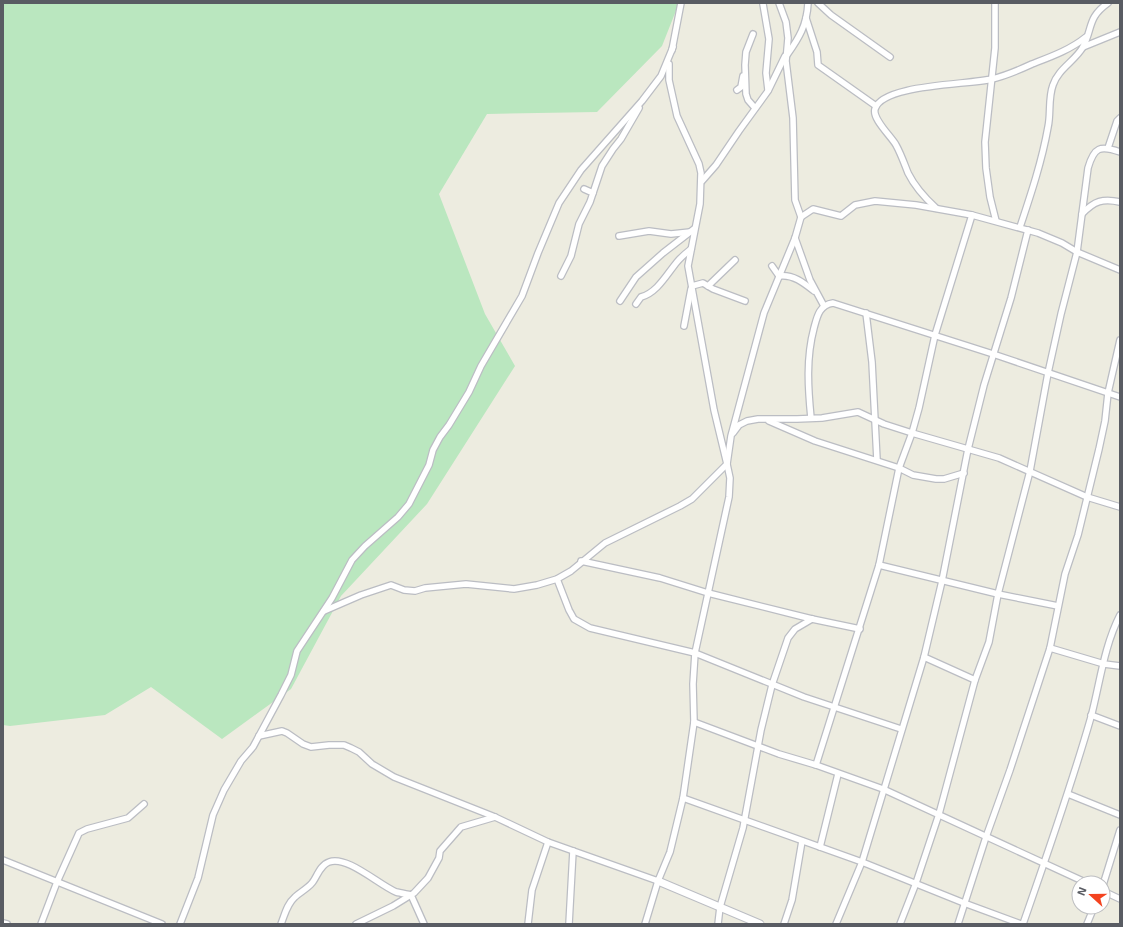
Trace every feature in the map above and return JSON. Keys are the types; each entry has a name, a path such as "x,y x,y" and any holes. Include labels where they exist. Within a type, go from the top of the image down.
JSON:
{"street":[{"path":"645,924 658,881 670,852 683,798 694,722 694,653 729,497 730,478 714,410 688,266 693,230 700,204 702,182 699,164 677,116 668,67 681,3"},
{"path":"323,611 361,595 391,585 404,590 415,591 425,588 466,584 514,588 538,586 558,579 571,571 605,542 692,499 727,464 731,436 764,313 795,238 801,216 795,200 793,118 786,61 788,38 786,22 779,3"},
{"path":"702,182 716,165 768,91 786,55 799,38 806,18 808,3"},
{"path":"818,3 831,15 890,57"},
{"path":"995,3 995,48 985,142 986,168 990,197 996,221"},
{"path":"1020,227 1043,152 1049,125 1052,85 1058,75 1083,47 1090,23 1096,13 1108,3"},
{"path":"763,4 769,39 766,73 768,91"},
{"path":"806,18 817,52 818,65 876,106"},
{"path":"1083,47 1120,32"},
{"path":"753,34 746,52 745,65 746,94 748,100 755,108"},
{"path":"936,208 926,199 914,182 894,142 875,117 874,111 876,106 889,95 919,88 992,79 1054,55 1078,44 1086,37"},
{"path":"180,924 198,878 213,816 221,796 232,774 253,747 259,736 291,674 297,651 323,611 352,560 365,546 398,517 416,492 429,465 433,450 440,437 469,392 481,366 522,296 559,203 581,170 642,101 661,76 673,47"},
{"path":"737,90 742,85 743,66 745,65"},
{"path":"561,276 570,256 579,224 590,202 599,170 613,148 622,139 642,101"},
{"path":"1108,148 1117,121 1120,118"},
{"path":"900,924 916,883 939,814 974,680 989,642 998,594 1030,471 1048,373 1077,252 1088,168 1091,156 1099,148 1108,148 1120,152"},
{"path":"584,189 593,193"},
{"path":"1082,214 1089,206 1104,200 1120,202"},
{"path":"801,216 813,209 841,216 855,205 875,201 936,208 972,215 1038,233 1062,243 1077,252 1120,270"},
{"path":"816,765 879,565 899,468 912,433 927,376 935,335 972,215"},
{"path":"619,236 649,231 671,234 693,230"},
{"path":"620,300 636,277 663,253 693,230"},
{"path":"836,924 862,862 924,657 942,581 968,449 984,385 1011,298 1028,230"},
{"path":"795,238 810,280 824,306"},
{"path":"636,304 640,297 646,296 659,285 678,261 691,248"},
{"path":"708,286 735,260"},
{"path":"772,266 779,276"},
{"path":"779,276 785,275 796,278 817,293"},
{"path":"692,286 703,283 746,301"},
{"path":"684,326 692,286"},
{"path":"810,418 808,356 818,314 824,306 833,303 935,335 1120,397"},
{"path":"866,313 872,362 877,460"},
{"path":"958,924 1050,648 1058,606 1069,561 1080,528 1105,421 1108,393 1120,340"},
{"path":"731,436 739,425 747,421 758,419 767,420 841,416 848,413 858,412 875,420 912,433 999,458 1087,497 1120,507"},
{"path":"767,420 815,441 877,460 913,475 936,480 944,479 964,472"},
{"path":"581,561 660,578 708,593 812,619 860,629"},
{"path":"879,565 998,594 1058,606"},
{"path":"558,579 569,610 574,619 590,628 694,653 772,685 901,729"},
{"path":"683,798 862,862 964,903 1022,924 1068,794 1091,715 1112,631 1120,615"},
{"path":"718,924 720,908 744,820 760,730 772,685 788,638 795,629 812,619"},
{"path":"1050,648 1104,664 1120,666"},
{"path":"924,657 974,680"},
{"path":"1091,715 1120,726"},
{"path":"694,722 758,747 816,765 883,789 1071,876"},
{"path":"259,736 282,731 303,744 311,746 344,745 360,752 372,764 394,777 495,817 548,842 658,881 760,924"},
{"path":"820,847 838,774"},
{"path":"1068,794 1120,814"},
{"path":"41,924 57,882 79,833 87,829 128,818 144,804"},
{"path":"356,924 393,906 411,895 428,878 439,858 440,851 461,827 495,817"},
{"path":"1106,875 1120,830"},
{"path":"784,924 792,900 802,841"},
{"path":"528,924 532,890 548,842"},
{"path":"569,924 573,851"},
{"path":"3,860 162,924"},
{"path":"281,924 289,904 296,896 306,890 317,877 321,868 329,862 341,862 364,872 395,892 411,895"},
{"path":"411,895 424,924"},
{"path":"3,923 7,924"}],"green space":[{"path":"3,3 679,3 662,46 597,112 487,114 439,194 485,314 515,366 427,504 341,596 291,689 222,739 151,687 105,715 10,726 3,725"}]}
